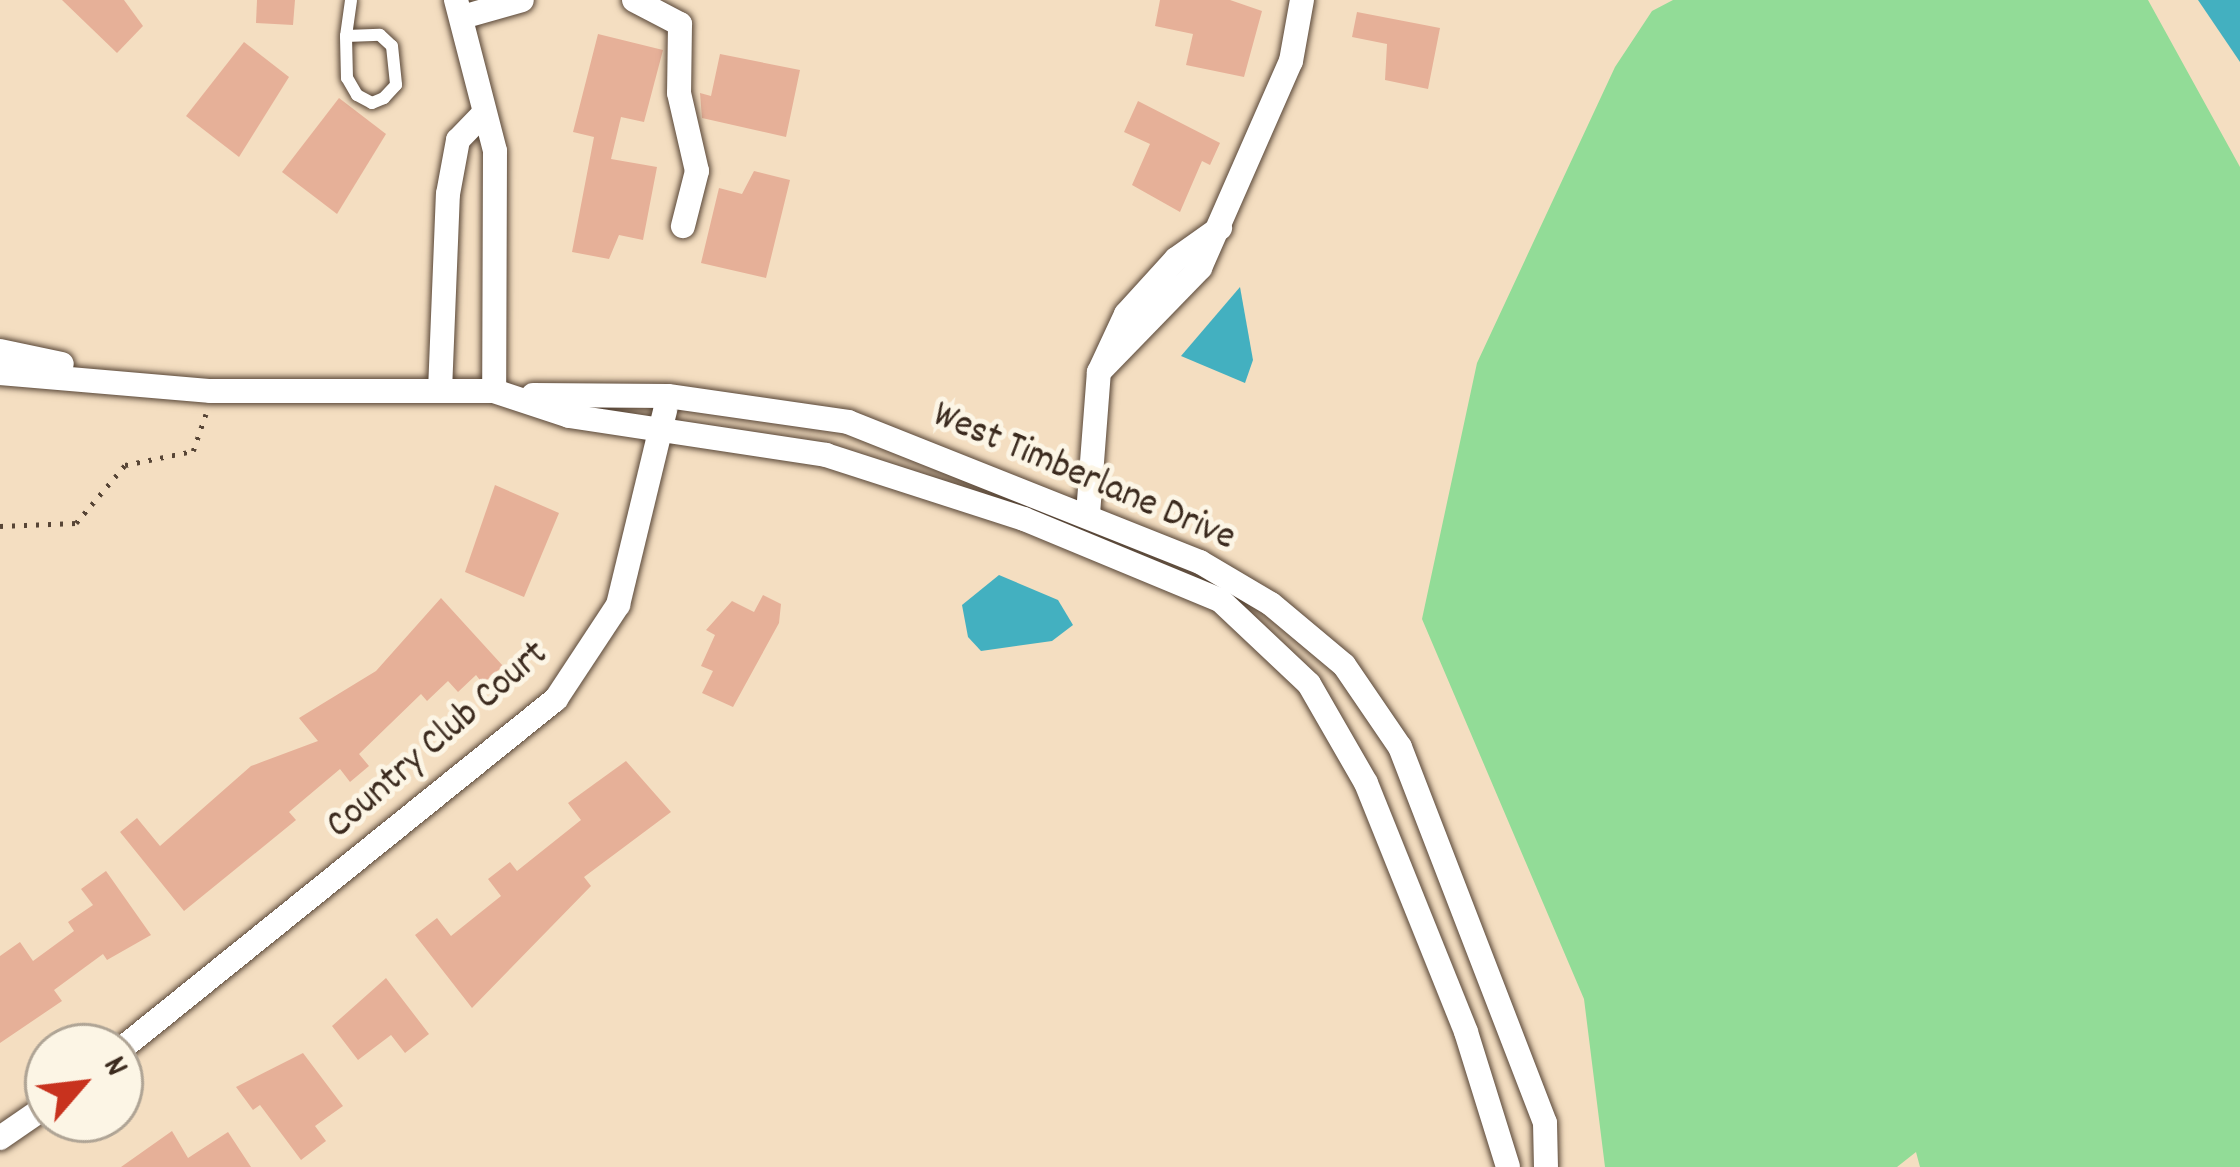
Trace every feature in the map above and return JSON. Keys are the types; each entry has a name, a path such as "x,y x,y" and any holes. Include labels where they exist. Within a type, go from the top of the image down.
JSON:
{"street":[{"path":"503,393 495,151 480,117 460,8 522,0"},
{"path":"634,0 680,25 679,93 697,171 682,226"},
{"path":"1088,514 1099,372 1200,268 1222,227 1291,61 1301,0"},
{"path":"440,391 448,194 458,140 480,117"},
{"name":"West Timberlane Drive","path":"0,351 116,379"},
{"name":"West Timberlane Drive","path":"0,373 206,390 668,396 848,422 1088,514 1227,576 1344,665 1400,747 1443,842 1544,1123 1546,1167"},
{"name":"West Timberlane Drive","path":"503,393 569,416 662,426 826,455 1024,519 1220,600 1309,684 1366,784 1466,1032 1508,1167"},
{"name":"Country Club Court","path":"144,1031 556,699 618,605 668,396"}],"lane":[{"path":"346,36 380,35 392,46 396,85 384,98 372,103 357,95 347,78 346,36 351,0"}],"path":[{"path":"0,526 17,519 64,528 87,514 101,484 125,465 193,452 203,435 206,390"}],"green space":[{"path":"1673,0 2148,0 2240,167 2240,1167 1920,1167 1916,1152 1897,1167 1605,1167 1584,999 1422,619 1477,363 1615,67 1652,11"}],"water":[{"path":"2198,0 2240,0 2240,62"},
{"path":"1240,287 1253,360 1245,383 1181,356"},
{"path":"999,575 1058,600 1073,625 1052,641 981,651 968,637 962,605"}],"building":[{"path":"62,0 124,0 143,26 117,53"},
{"path":"257,0 295,0 293,25 256,23"},
{"path":"1160,0 1230,0 1262,11 1244,77 1186,65 1193,34 1155,26"},
{"path":"1357,12 1440,28 1428,89 1385,80 1387,44 1352,37"},
{"path":"598,34 663,50 644,122 621,117 611,159 657,167 643,240 619,235 609,259 572,252 594,137 573,132"},
{"path":"244,42 289,77 239,157 186,116"},
{"path":"720,54 800,70 786,137 702,118 700,93 711,96"},
{"path":"339,98 386,134 337,214 282,172"},
{"path":"1138,101 1220,143 1210,165 1202,161 1180,212 1132,185 1150,144 1124,132"},
{"path":"754,171 790,180 766,278 701,263 719,188 742,194"},
{"path":"495,485 559,513 524,597 465,572"},
{"path":"763,595 781,604 779,623 733,707 702,693 713,671 701,666 715,635 706,630 732,601 754,612"},
{"path":"441,598 503,666 483,684 476,675 458,692 448,681 427,701 421,694 359,754 369,766 350,782 340,769 289,812 296,820 184,911 120,832 137,818 160,846 251,766 318,741 299,718 376,671"},
{"path":"626,761 671,812 584,877 591,886 472,1008 415,935 437,918 451,936 501,896 488,879 510,862 517,871 581,820 568,803"},
{"path":"106,871 151,935 107,960 103,954 54,990 62,1001 0,1043 0,956 20,942 33,961 74,931 68,922 93,905 81,889"},
{"path":"386,978 429,1034 405,1053 391,1035 358,1060 332,1026"},
{"path":"303,1053 343,1106 315,1126 326,1141 301,1160 260,1105 253,1110 236,1087"},
{"path":"172,1131 188,1158 228,1132 251,1167 121,1167"}]}
